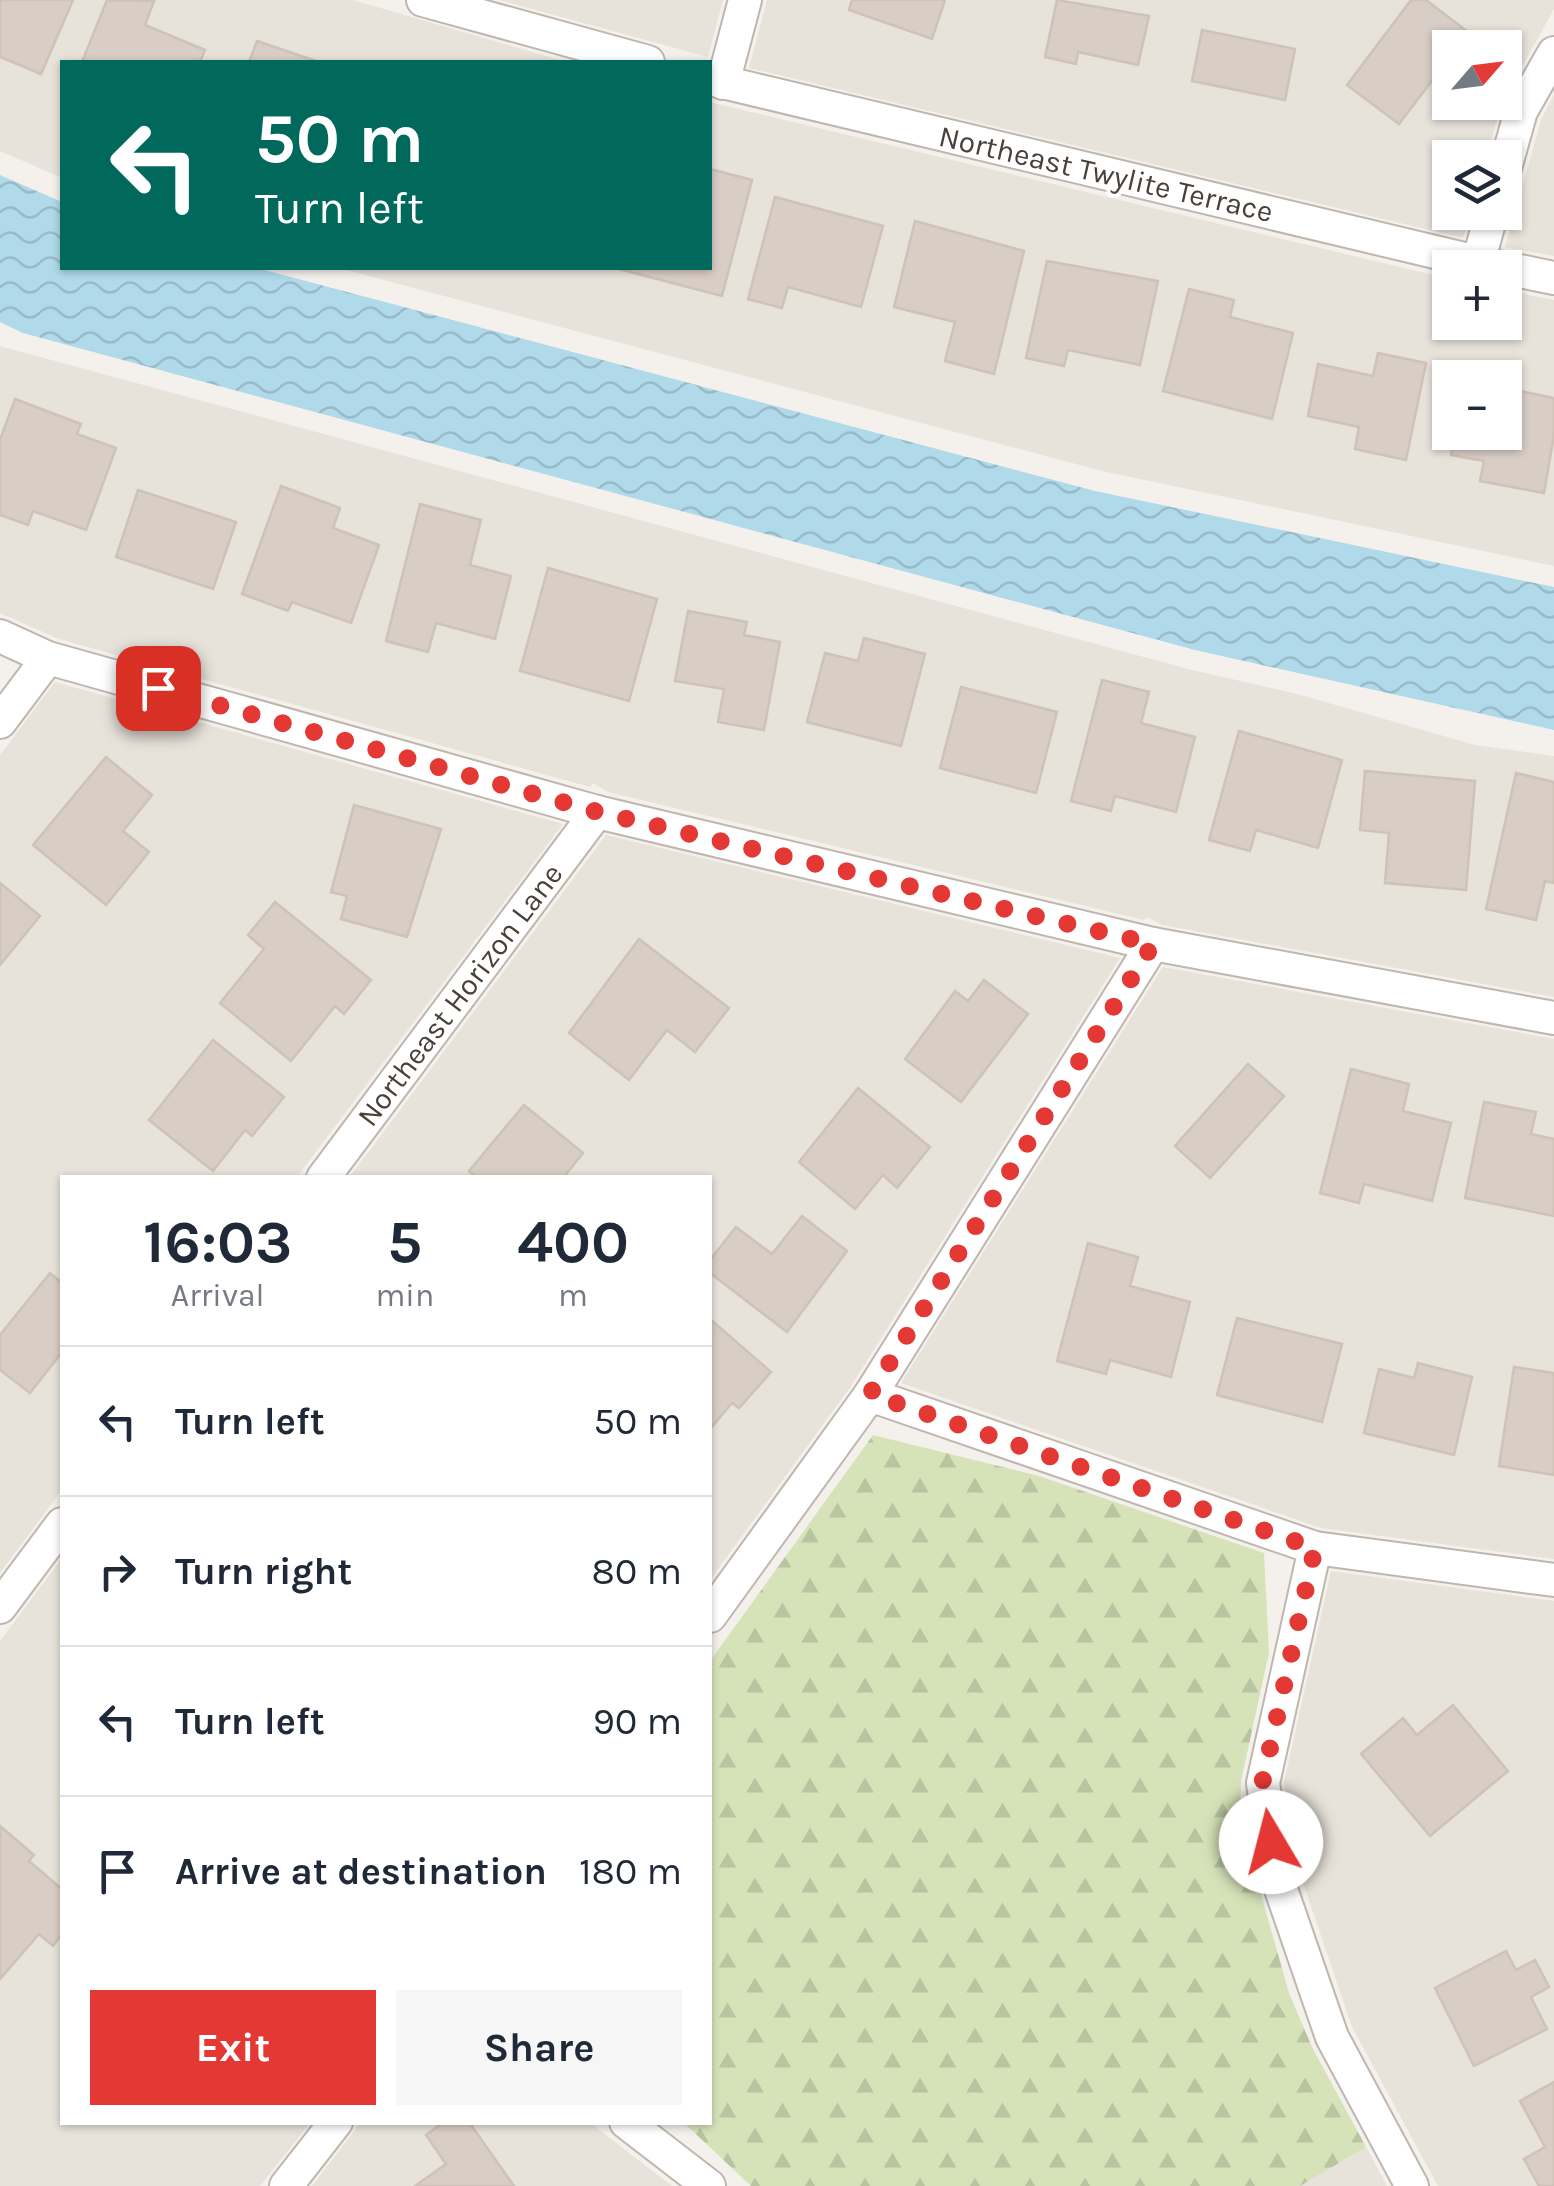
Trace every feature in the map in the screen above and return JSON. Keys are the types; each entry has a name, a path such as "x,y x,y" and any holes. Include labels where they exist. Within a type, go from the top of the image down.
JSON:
{"street":[{"path":"423,0 641,60"},
{"path":"716,81 745,0"},
{"path":"1513,140 1522,111 1554,53"},
{"name":"Northeast Twylite Terrace","path":"716,81 1432,251"},
{"name":"Northeast Twylite Terrace","path":"1522,271 1554,278"},
{"path":"0,636 48,658 598,812 1153,944 1554,1018"},
{"path":"0,722 48,658"},
{"name":"Northeast Horizon Lane","path":"325,1175 598,812"},
{"path":"712,1613 870,1394 1153,944"},
{"path":"870,1394 1315,1548 1554,1580"},
{"path":"0,1608 60,1527"},
{"path":"1315,1548 1262,1784 1275,1872 1332,2037 1412,2186"},
{"path":"286,2186 334,2125"},
{"path":"630,2125 709,2186"}],"shaded area":[{"path":"0,0 353,0 560,60 60,60 60,177 0,151"},
{"path":"499,0 723,0 708,57"},
{"path":"767,0 1554,0 1554,9 1522,66 1522,30 1432,30 1432,120 1497,120 1491,140 1432,140 1432,230 1466,230 1463,238 749,68"},
{"path":"1554,95 1554,256 1505,247 1510,230 1522,230 1522,187 1542,117"},
{"path":"712,102 1432,275 1432,340 1522,340 1522,293 1554,300 1554,566 1102,471 347,270 712,270"},
{"path":"0,346 1475,745 1554,756 1554,997 1162,925 1147,917 1144,920 608,792 593,783 590,787 59,639 0,613"},
{"path":"55,682 563,824 299,1175 60,1175 60,1493 0,1573 0,755"},
{"path":"606,835 1120,958 851,1386 712,1577 712,1175 351,1175"},
{"path":"1163,967 1554,1039 1554,1559 1321,1528 901,1383"},
{"path":"60,1561 60,2125 308,2125 260,2186 0,2186 0,1641"},
{"path":"1331,1571 1554,1601 1554,2186 1438,2186 1352,2027 1297,1865 1284,1782"},
{"path":"359,2125 593,2125 672,2186 312,2186"},
{"path":"1366,2147 1387,2186 1300,2186"}],"green space":[{"path":"873,1435 1039,1476 1264,1553 1269,1653 1241,1781 1240,1820 1289,1993 1312,2047 1366,2147 1300,2186 751,2186 686,2125 712,2125 712,1658"}],"water":[{"path":"0,175 60,201 60,270 265,270 1095,491 1554,587 1554,730 1195,650 23,333 0,322"}],"building":[{"path":"0,0 73,0 41,74 0,57"},
{"path":"107,0 154,1 145,25 205,50 201,60 83,60"},
{"path":"852,0 945,0 932,39 849,10"},
{"path":"1057,0 1149,16 1138,65 1078,52 1076,64 1045,57"},
{"path":"1411,0 1426,0 1465,30 1432,30 1432,81 1399,124 1347,85"},
{"path":"1202,30 1295,49 1285,100 1192,81"},
{"path":"257,41 313,60 250,60"},
{"path":"712,170 752,180 722,296 623,270 712,270"},
{"path":"775,197 883,226 861,307 788,287 782,308 748,299"},
{"path":"915,221 1024,251 994,374 945,361 955,322 894,307"},
{"path":"1047,261 1158,281 1140,365 1068,350 1064,366 1026,358"},
{"path":"1189,289 1234,300 1230,317 1293,333 1272,419 1163,391"},
{"path":"1378,353 1426,363 1406,460 1355,449 1359,427 1308,416 1318,364 1373,376"},
{"path":"1522,391 1554,398 1554,435 1544,493 1480,481 1484,461 1451,455 1452,450 1522,450"},
{"path":"15,399 81,424 77,434 116,448 86,530 33,511 28,525 0,515 0,440"},
{"path":"281,486 340,508 333,528 379,545 351,623 292,602 288,611 242,594"},
{"path":"138,490 236,522 213,589 116,557"},
{"path":"420,504 481,520 470,565 511,576 495,639 436,623 428,652 386,641"},
{"path":"548,568 657,599 629,701 520,671"},
{"path":"688,611 747,622 744,635 780,642 764,730 718,722 724,689 675,681"},
{"path":"864,638 925,654 901,746 807,722 825,653 858,661"},
{"path":"1102,680 1149,692 1141,723 1195,737 1176,812 1115,796 1111,811 1071,801"},
{"path":"961,687 1057,712 1036,793 940,768"},
{"path":"1239,731 1342,760 1318,848 1256,830 1250,851 1209,840"},
{"path":"106,757 152,795 123,831 149,852 106,905 33,845"},
{"path":"1365,771 1475,781 1466,890 1385,883 1389,833 1360,830"},
{"path":"1516,773 1554,782 1554,883 1545,881 1536,920 1486,909"},
{"path":"354,805 441,829 407,937 341,919 347,896 331,892"},
{"path":"0,883 40,916 0,965"},
{"path":"275,902 371,980 344,1014 335,1006 291,1061 220,1003 264,949 248,935"},
{"path":"639,939 729,1008 695,1052 667,1030 629,1080 569,1033"},
{"path":"984,980 1028,1014 961,1102 905,1059 955,991 968,1001"},
{"path":"213,1040 284,1097 252,1136 245,1130 213,1171 149,1120"},
{"path":"1248,1064 1284,1096 1210,1178 1175,1146"},
{"path":"1351,1069 1409,1084 1403,1111 1451,1123 1432,1201 1364,1184 1359,1203 1320,1193"},
{"path":"858,1088 930,1147 897,1188 883,1175 855,1209 799,1162"},
{"path":"1484,1102 1536,1112 1531,1134 1554,1139 1554,1216 1465,1198"},
{"path":"524,1105 583,1153 565,1175 473,1175 469,1171"},
{"path":"802,1216 847,1251 787,1332 712,1275 712,1257 736,1227 772,1254"},
{"path":"1088,1243 1138,1257 1130,1286 1190,1302 1171,1377 1110,1360 1106,1374 1057,1361"},
{"path":"50,1273 60,1281 60,1355 30,1393 0,1370 0,1335"},
{"path":"1237,1318 1342,1344 1322,1422 1217,1395"},
{"path":"712,1321 771,1372 739,1408 732,1403 712,1427"},
{"path":"1418,1363 1472,1377 1454,1455 1364,1433 1379,1369 1414,1378"},
{"path":"1514,1367 1554,1373 1554,1475 1499,1466"},
{"path":"1453,1705 1508,1771 1430,1836 1361,1754 1403,1718 1417,1735"},
{"path":"0,1826 34,1855 29,1861 60,1887 60,1937 53,1946 39,1934 0,1979"},
{"path":"1506,1951 1516,1970 1535,1960 1549,1987 1531,1997 1547,2029 1474,2066 1435,1988"},
{"path":"1554,2082 1554,2186 1539,2186 1524,2159 1545,2147 1520,2101"},
{"path":"440,2125 471,2125 514,2186 415,2186 446,2164 426,2135"}],"route":[{"path":"158,688 598,812 1153,944 870,1394 1315,1548 1262,1784 1271,1842"}]}
